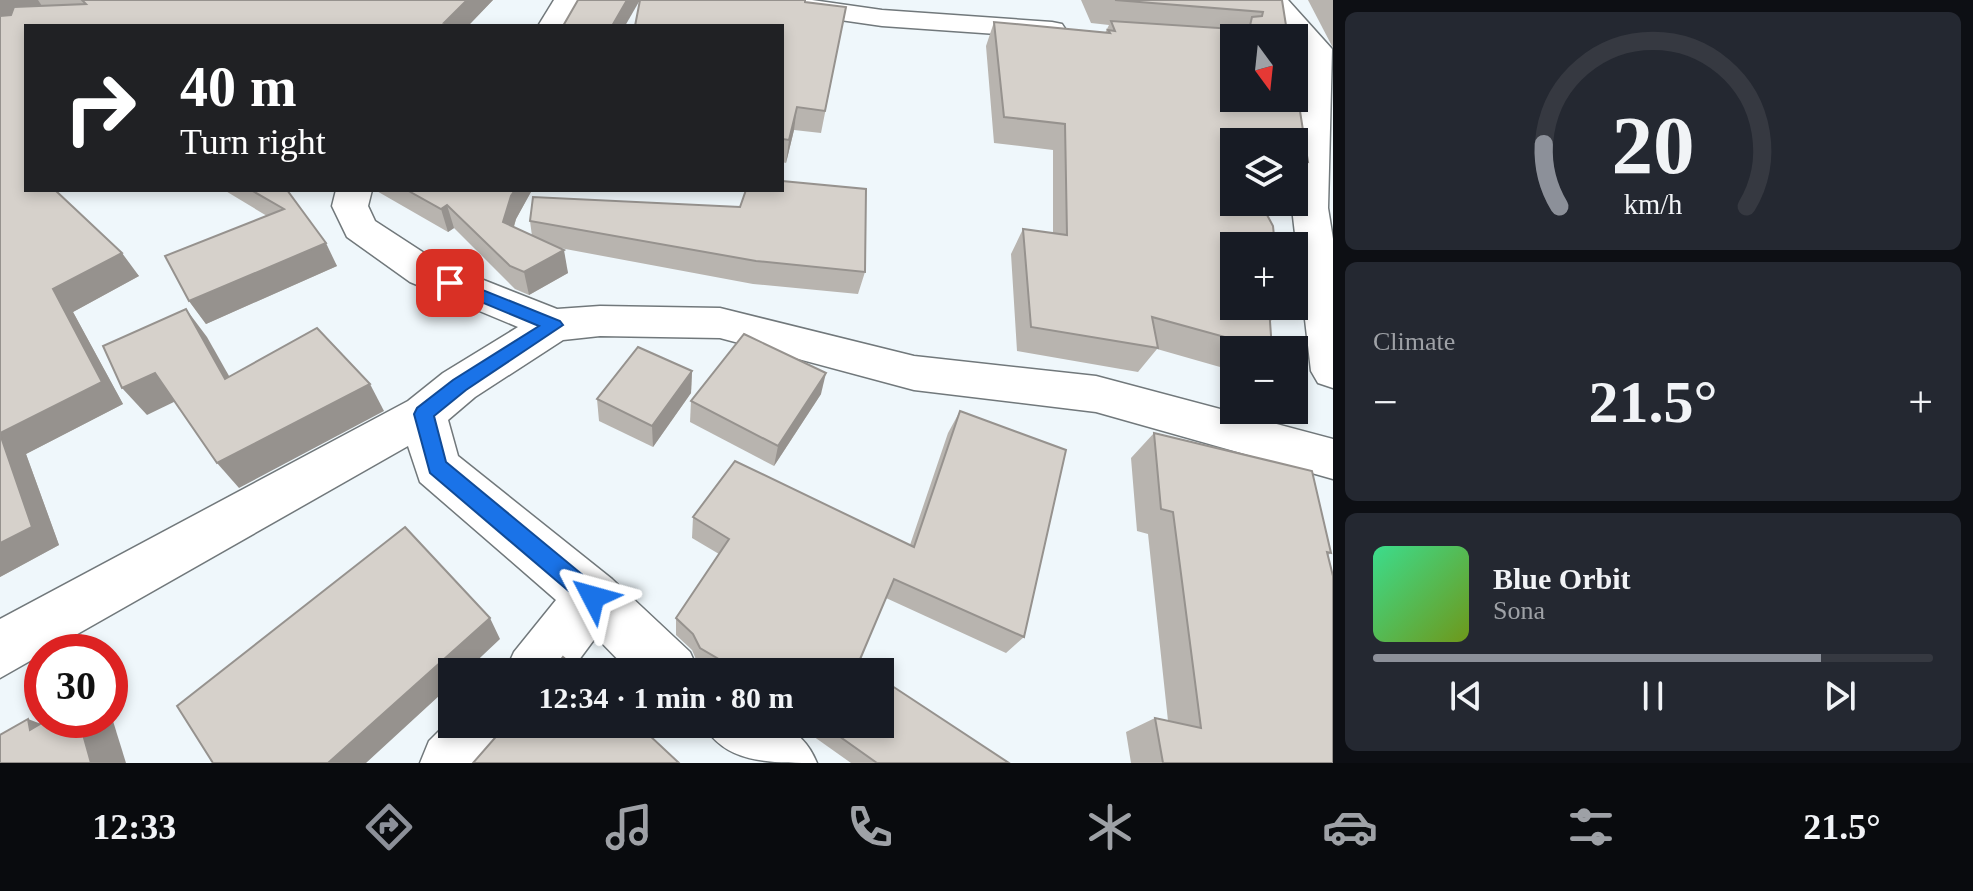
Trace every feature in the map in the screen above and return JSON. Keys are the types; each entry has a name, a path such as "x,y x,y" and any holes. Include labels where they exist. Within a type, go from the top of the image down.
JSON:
{"street":[{"path":"553,24 567,0"},
{"path":"756,0 882,18 1081,32"},
{"path":"1274,0 1315,49 1310,208 1323,243 1333,371"},
{"path":"349,192 350,206 360,228 424,272 554,325 600,321 720,323 914,373 1096,394 1333,459"},
{"path":"0,650 424,414 459,385 554,325"},
{"path":"424,414 437,467 593,597 656,658"},
{"path":"545,658 593,597"},
{"path":"451,763 475,738"},
{"path":"752,738 786,763"}],"building":[{"path":"82,0 467,0 444,23 449,24 24,24 24,192 57,192 122,253 53,289 102,382 0,433 0,16 11,15 14,7 86,4"},
{"path":"578,0 627,0 613,24 564,24"},
{"path":"640,0 805,0 846,7 825,111 797,107 789,140 784,139 784,24 635,24"},
{"path":"1115,0 1282,0 1286,24 1250,24 1252,17 1262,16 1263,12"},
{"path":"1111,21 1220,28 1220,112 1300,112 1303,128 1220,128 1220,216 1268,216 1274,232 1220,232 1220,320 1270,320 1271,336 1221,336 1152,317 1158,348 1031,327 1023,229 1067,235 1065,124 1004,117 994,22 1110,33 1108,30 1115,31"},
{"path":"784,181 866,189 865,272 756,261 530,221 533,197 740,207 745,192 784,192"},
{"path":"254,192 288,192 326,243 189,301 165,256 284,209"},
{"path":"411,192 514,192 503,222 564,250 524,272 510,266 447,205 441,209"},
{"path":"186,309 225,379 317,328 370,384 217,463 155,373 122,388 103,346"},
{"path":"744,334 826,373 778,446 691,401"},
{"path":"638,347 692,371 652,426 597,399"},
{"path":"960,411 1066,450 1024,637 894,579 861,658 717,658 700,648 693,634 676,618 729,539 693,517 735,461 914,547"},
{"path":"1154,433 1312,471 1331,553 1327,552 1333,576 1333,763 1163,763 1155,718 1201,728 1173,512 1161,509"},
{"path":"0,434 32,527 0,543"},
{"path":"405,527 490,618 445,658 438,658 438,665 328,763 213,763 177,706"},
{"path":"894,687 1009,763 877,763 842,738 894,738"},
{"path":"24,721 24,738 84,738 91,763 0,763 0,735"},
{"path":"495,738 652,738 679,763 473,763"}],"route":[{"path":"450,283 554,325 459,385 424,414 437,467 492,516 593,597"}]}
